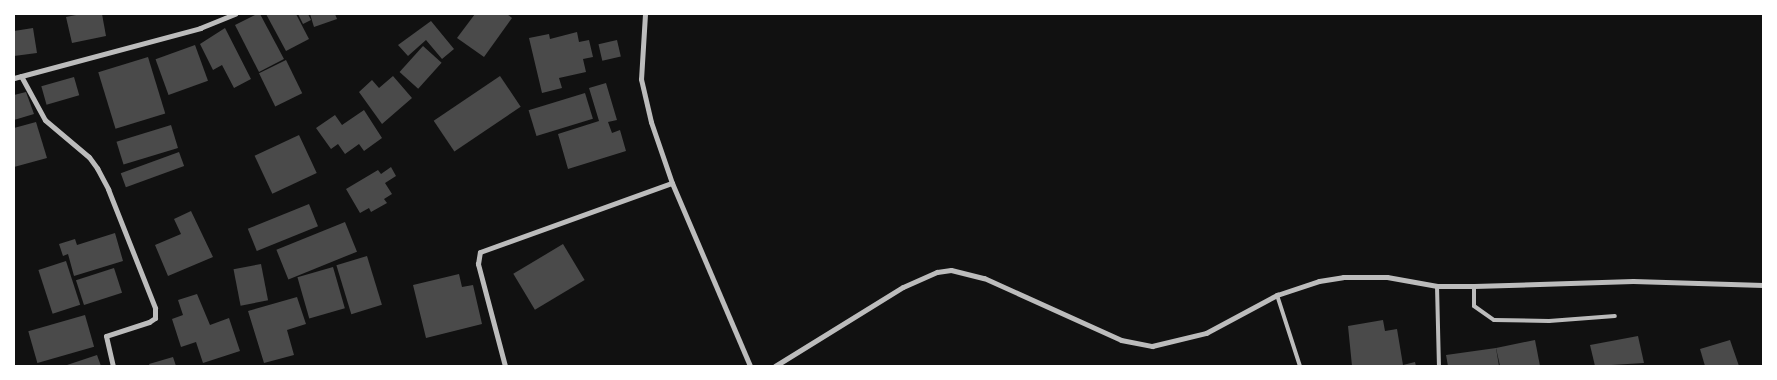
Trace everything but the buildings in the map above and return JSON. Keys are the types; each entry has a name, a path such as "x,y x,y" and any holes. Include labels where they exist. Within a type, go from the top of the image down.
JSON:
{"street":[{"path":"14,78 200,28 235,14"},
{"path":"645,14 641,79 651,122 672,183 750,366"},
{"path":"21,76 46,120 89,157 97,168 108,189 155,308 155,318 150,322 106,336 113,366"},
{"path":"506,366 478,264 480,252 672,183"},
{"path":"775,366 879,300 937,272 951,270 984,278 1121,340 1152,346 1206,332 1277,295 1319,281 1365,276 1437,286 1623,281 1763,285"}],"lane":[{"path":"1437,286 1439,366"},
{"path":"1474,286 1474,306 1494,320 1549,321 1615,316"},
{"path":"1277,295 1300,366"}]}
